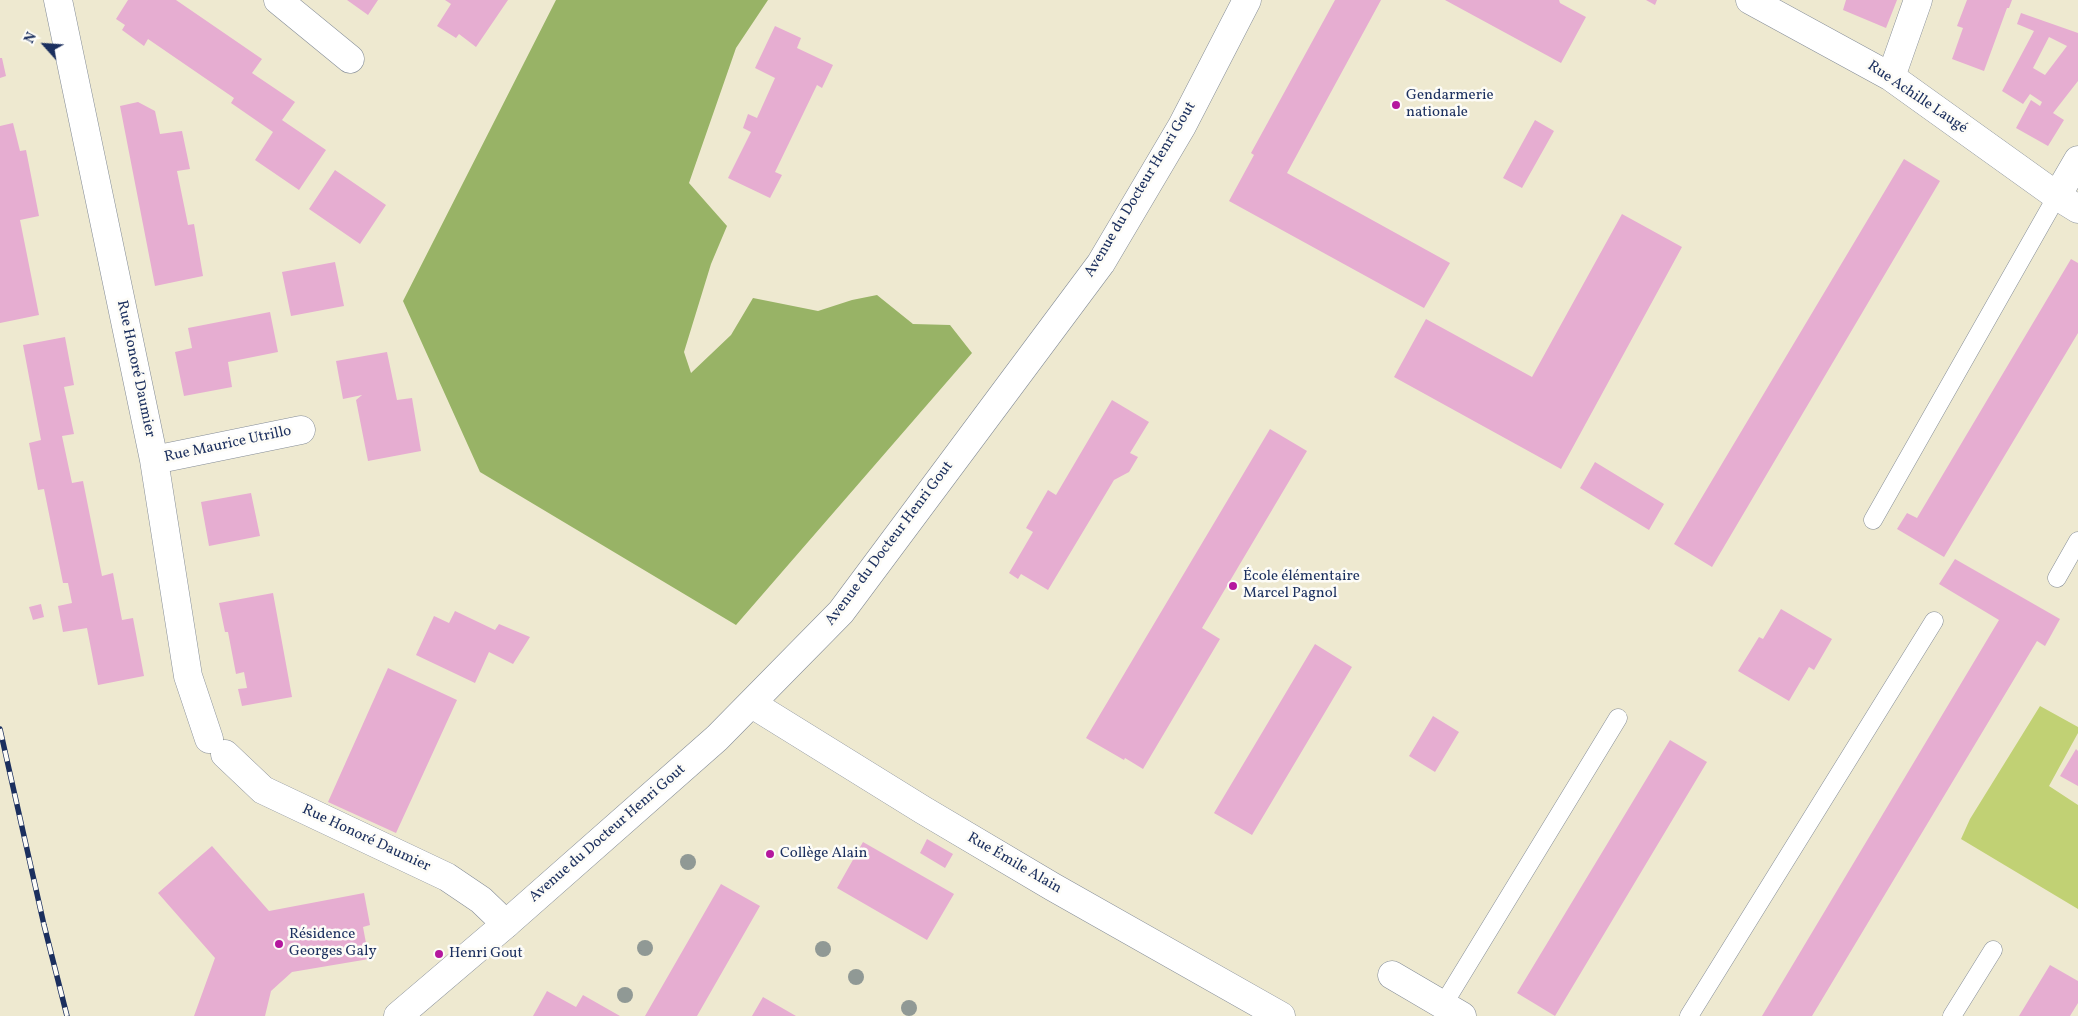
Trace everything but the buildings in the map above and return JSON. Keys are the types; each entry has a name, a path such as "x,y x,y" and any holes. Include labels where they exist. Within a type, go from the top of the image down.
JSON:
{"street":[{"path":"278,0 350,59"},
{"name":"Avenue du Docteur Henri Gout","path":"398,1016 506,924 717,738 842,612 1101,263 1182,126 1247,0"},
{"name":"Rue Achille Laugé","path":"1750,0 1891,77 2067,202"},
{"path":"1891,77 1918,0"},
{"name":"Rue Honoré Daumier","path":"61,4 154,460 188,676 217,746 263,790 447,877 482,900 506,924"},
{"path":"2067,202 2078,160"},
{"name":"Rue Maurice Utrillo","path":"154,460 301,430"},
{"name":"Rue Émile Alain","path":"752,704 1037,878 1281,1016"},
{"path":"1392,975 1452,1011"}],"lane":[{"path":"1873,520 2067,202"},
{"path":"2058,578 2078,541"},
{"path":"1689,1016 1934,621"},
{"path":"1452,1011 1618,718"},
{"path":"1952,1016 1993,950"}],"green space":[{"path":"556,0 768,0 736,48 689,183 727,226 711,264 684,352 691,373 731,335 753,298 818,311 852,300 877,295 913,324 950,325 972,353 736,625 480,472 403,301"},
{"path":"2040,706 2078,727 2078,733 2049,786 2078,805 2078,909 1961,839 1970,819"}],"railway":[{"path":"0,729 44,925 67,1016"}],"place":[{"name":"Gendarmerie nationale","path":"1396,105"},
{"name":"École élémentaire Marcel Pagnol","path":"1233,586"},
{"name":"Collège Alain","path":"770,854"},
{"name":"Résidence Georges Galy","path":"279,944"},
{"name":"Henri Gout","path":"439,954"}]}
